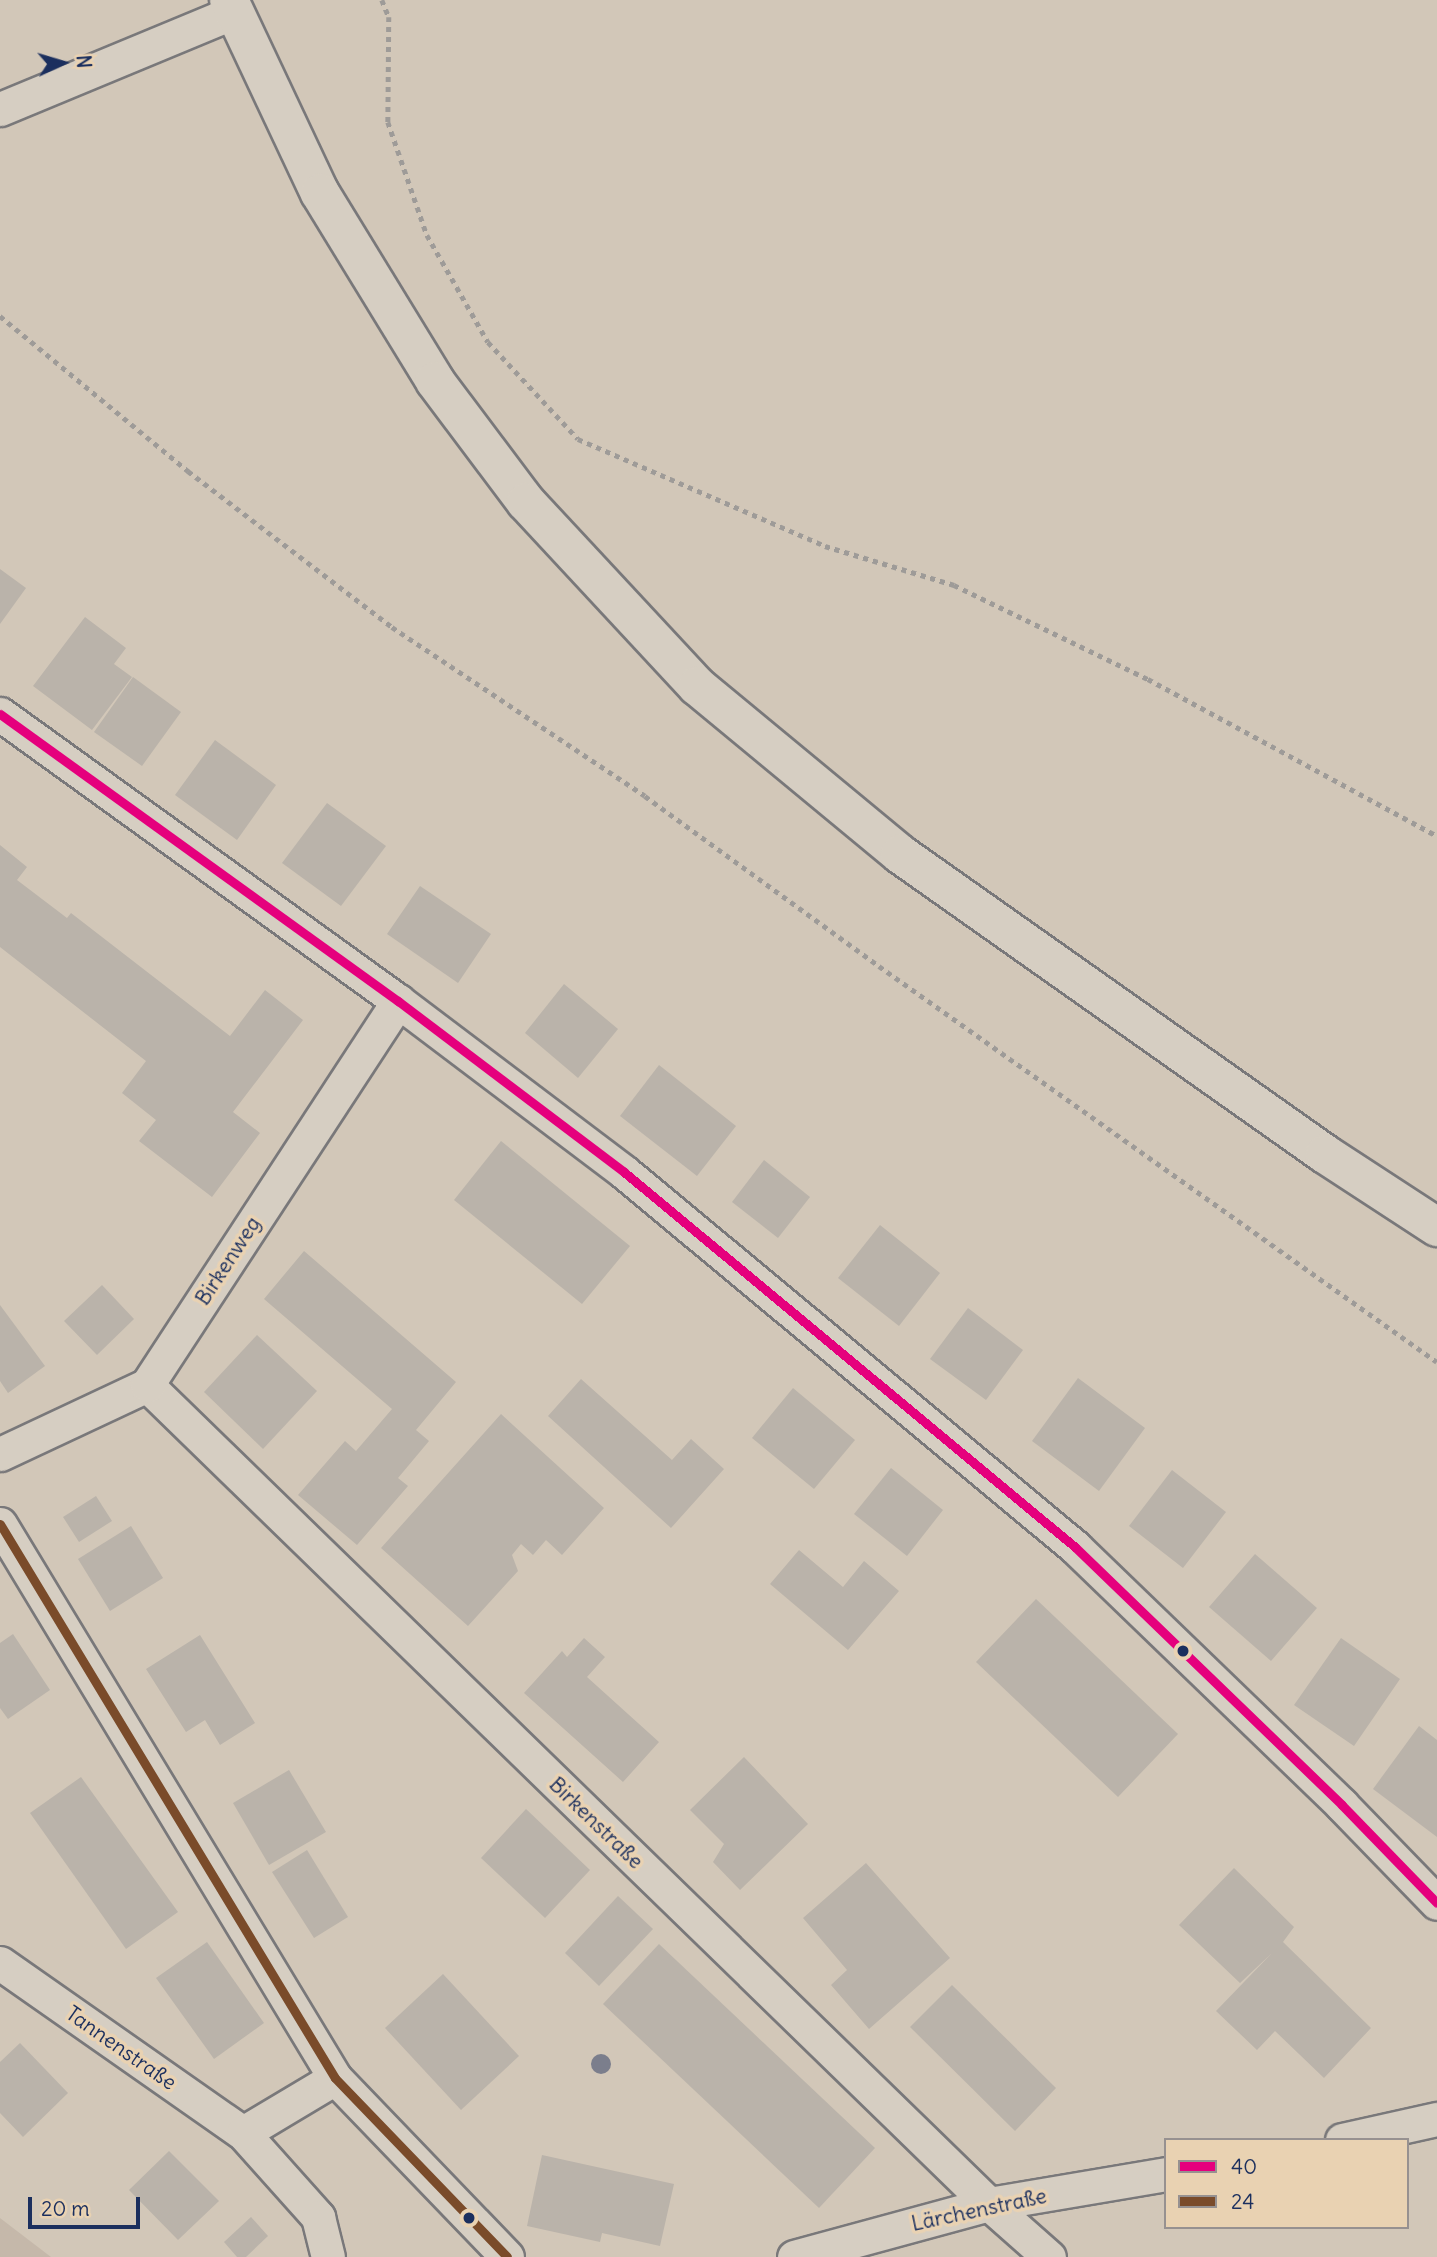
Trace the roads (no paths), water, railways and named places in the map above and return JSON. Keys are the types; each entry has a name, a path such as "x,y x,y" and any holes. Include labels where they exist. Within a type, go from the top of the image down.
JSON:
{"main road":[{"path":"231,6 320,193 436,381 526,502 697,686 900,854 1325,1154 1437,1227"}],"street":[{"path":"0,109 32,99 231,6"},
{"path":"0,714 398,1001 624,1172 1075,1547 1342,1805 1437,1903"},
{"name":"Birkenweg","path":"146,1385 398,1001"},
{"path":"0,1454 146,1385"},
{"name":"Birkenstraße","path":"146,1385 989,2204 1049,2257"},
{"path":"0,1524 335,2078 508,2257"},
{"name":"Tannenstraße","path":"0,1962 243,2133 318,2217 328,2257"},
{"path":"243,2133 335,2078"},
{"path":"1351,2138 1437,2119"},
{"name":"Lärchenstraße","path":"794,2257 989,2204 1164,2174"}]}
